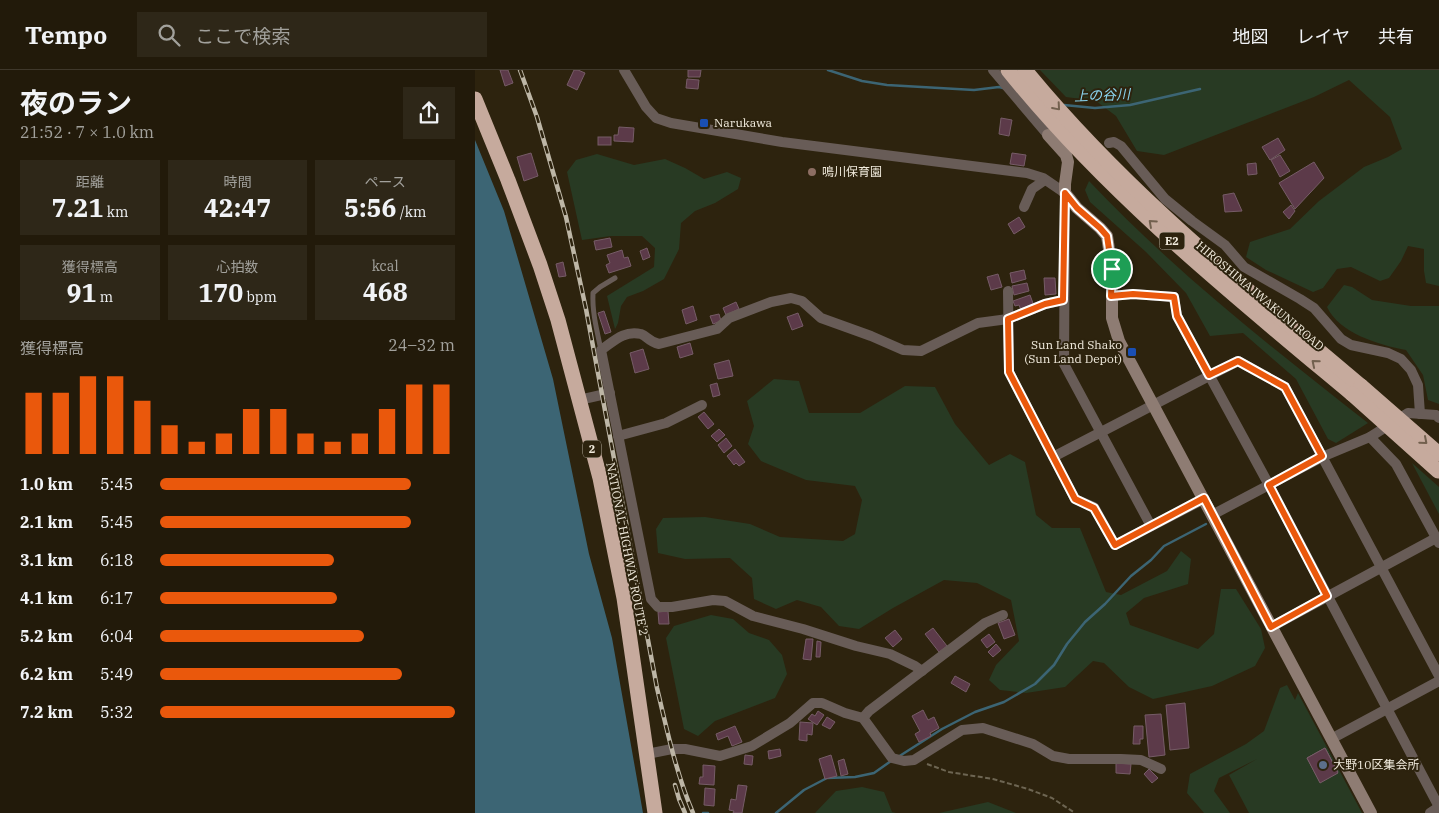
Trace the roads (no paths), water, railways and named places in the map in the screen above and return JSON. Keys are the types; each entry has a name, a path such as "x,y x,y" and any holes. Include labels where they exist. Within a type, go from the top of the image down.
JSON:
{"highway":[{"name":"HIROSHIMA IWAKUNI ROAD","path":"1008,70 1081,154 1144,215 1280,334 1357,390 1439,454"},
{"name":"HIROSHIMA IWAKUNI ROAD","path":"1025,70 1066,118 1127,181 1357,390 1439,472"},
{"name":"NATIONAL HIGHWAY ROUTE 2","path":"475,99 540,265 558,320 600,478 624,598 655,813"}],"street":[{"path":"624,70 646,107 656,118 671,124 782,142 1027,173 1045,180 1065,193 1077,208 1107,236 1112,269 1111,318 1119,341 1371,813"},
{"path":"993,70 1066,155 1068,162 1065,184 1064,364 1151,526"},
{"path":"1109,143 1114,142 1121,146 1165,199 1225,244 1243,267 1314,308 1341,340 1351,345 1388,353 1401,359 1411,370 1418,385 1420,414"},
{"path":"1025,207 1031,189 1045,180"},
{"path":"1008,291 1009,372 1075,499 1094,508 1115,545 1204,498"},
{"path":"1111,296 1133,294 1174,297 1177,316 1269,485 1386,710 1439,807 1430,813"},
{"path":"922,671 890,654 753,616 725,601 713,600 658,607 651,599 601,350 625,333 643,334 651,342 659,344 717,329 729,318 771,302 791,298 802,301 821,318 903,350 921,351 978,323 1008,319 1045,304 1063,300"},
{"path":"1053,457 1238,361 1285,387 1439,676"},
{"path":"579,400 610,393"},
{"path":"618,436 666,423 702,405"},
{"path":"1212,515 1322,456 1370,437 1407,413 1436,415 1439,418"},
{"path":"1271,627 1381,568 1438,541 1396,464 1370,437"},
{"path":"863,718 869,710 985,623 1003,615"},
{"path":"1331,738 1439,681"},
{"path":"647,754 672,749 685,749 720,756 751,746 790,723 813,703 822,703 863,718 892,758 903,761 914,760 962,730 983,728 1033,744 1053,756 1069,760 1141,760 1161,769"}],"lane":[{"path":"601,350 595,322 593,293 615,278"}],"water":[{"path":"475,140 504,211 553,379 589,554 612,638 643,813 475,813"}],"waterway":[{"name":"上の谷川","path":"828,70 862,81 887,85 974,90 1003,88"},
{"name":"上の谷川","path":"1064,105 1095,108 1130,105 1200,89"},
{"path":"898,757 942,729 975,712 1004,702 1035,684 1054,665 1067,644 1085,622 1131,576 1151,560 1164,546 1206,524"},
{"path":"776,813 804,790 827,778 855,777 874,773 891,761"},
{"path":"703,813 708,813"}],"railway":[{"path":"520,70 537,117 566,217 586,309 657,688 677,767 693,813"},
{"path":"675,785 685,813"}],"place":[{"name":"Narukawa","path":"704,123"},
{"name":"鳴川保育園","path":"812,172"},
{"name":"Sun Land Shako (Sun Land Depot)","path":"1132,352"},
{"name":"大野10区集会所","path":"1323,765"}]}
